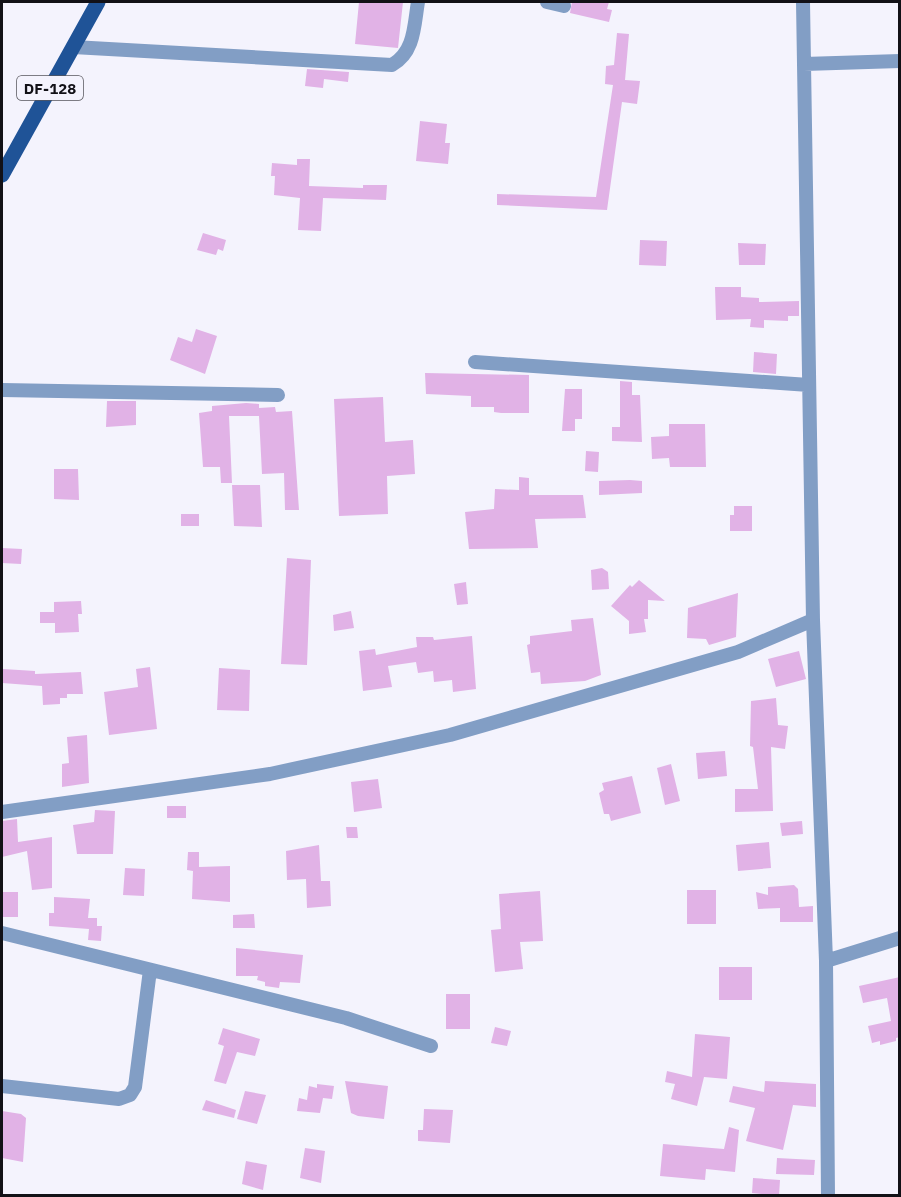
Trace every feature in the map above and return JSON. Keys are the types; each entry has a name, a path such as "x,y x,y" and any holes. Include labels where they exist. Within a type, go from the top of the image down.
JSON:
{"main road":[{"name":"DF-128","path":"2,175 98,2"}],"street":[{"path":"73,47 393,65 402,60 410,50 418,2"},
{"path":"547,2 564,6"},
{"path":"803,2 813,620 826,961 828,1196"},
{"path":"804,64 900,61"},
{"path":"475,362 809,385"},
{"path":"2,390 278,394"},
{"path":"2,812 270,774 450,735 738,652 813,620"},
{"path":"2,933 346,1018 431,1046"},
{"path":"826,961 900,938"},
{"path":"2,1086 119,1099 130,1095 135,1087 150,970"}],"building":[{"path":"359,2 403,2 398,48 355,44"},
{"path":"572,2 609,2 607,9 612,10 609,22 570,13"},
{"path":"617,33 629,34 625,80 640,81 637,104 622,102 607,210 497,205 497,194 596,197 613,85 605,84 606,66 614,65"},
{"path":"307,69 349,72 348,82 324,79 323,88 305,86"},
{"path":"420,121 447,124 445,143 450,143 448,164 416,161"},
{"path":"297,159 310,159 309,186 363,188 363,185 387,185 386,200 323,198 321,231 298,230 300,198 274,195 275,176 271,176 272,163 297,165"},
{"path":"203,233 226,240 223,251 218,249 216,255 197,250"},
{"path":"640,240 667,241 666,266 639,265"},
{"path":"738,243 766,244 765,265 739,265"},
{"path":"715,287 741,287 741,297 759,298 759,302 799,301 799,316 788,316 788,321 764,320 764,328 750,327 751,319 716,320"},
{"path":"196,329 217,336 205,374 170,360 178,337 192,342"},
{"path":"754,352 777,354 776,374 753,372"},
{"path":"425,373 529,375 529,413 501,413 494,412 494,407 471,407 471,396 426,394"},
{"path":"620,381 632,382 632,395 640,395 642,442 612,441 612,427 620,427"},
{"path":"565,389 582,389 582,419 575,419 575,431 562,431"},
{"path":"383,397 385,442 413,440 415,474 387,476 388,514 339,516 334,399"},
{"path":"107,401 136,401 136,425 106,427"},
{"path":"259,404 259,408 275,407 276,412 292,411 299,510 285,510 284,473 262,474 259,416 229,416 232,483 221,483 220,467 203,467 199,413 212,411 212,406"},
{"path":"669,424 705,424 706,467 670,467 669,458 652,459 651,437 669,436"},
{"path":"586,451 599,452 598,472 585,471"},
{"path":"54,469 78,469 79,500 54,499"},
{"path":"519,477 529,478 529,495 583,495 586,518 535,519 538,548 469,549 465,512 494,509 495,489 519,490"},
{"path":"599,481 642,481 642,493 599,495"},
{"path":"232,485 260,485 262,527 234,526"},
{"path":"734,506 752,506 752,531 730,531 730,515 734,515"},
{"path":"181,514 199,514 199,526 181,526"},
{"path":"2,548 22,549 21,564 2,563"},
{"path":"287,558 311,560 307,665 281,664"},
{"path":"602,568 608,572 609,589 592,590 591,570"},
{"path":"639,580 665,601 648,600 648,619 644,619 646,632 629,634 629,621 611,606 630,585 632,587"},
{"path":"466,582 468,604 457,605 454,584"},
{"path":"738,593 736,637 709,645 706,639 687,638 688,608"},
{"path":"81,601 82,614 78,614 79,632 55,633 55,623 40,623 40,612 54,612 54,602"},
{"path":"351,611 354,628 334,631 333,615"},
{"path":"593,618 601,675 585,681 541,684 540,672 531,673 527,645 530,644 530,636 572,631 571,620"},
{"path":"472,636 476,689 453,692 452,680 434,682 433,671 418,673 416,662 388,666 392,687 363,691 359,651 375,649 376,655 417,647 416,637 433,637 434,640"},
{"path":"799,651 806,679 776,687 768,659"},
{"path":"150,667 157,729 109,735 104,692 138,687 136,669"},
{"path":"219,668 250,670 249,711 217,710"},
{"path":"3,669 35,671 35,674 81,672 83,694 67,694 67,698 60,698 60,704 43,705 42,686 2,683"},
{"path":"776,698 778,725 788,726 785,749 771,747 773,811 735,812 735,789 758,789 753,747 750,746 751,701"},
{"path":"87,735 89,783 62,787 62,764 69,763 67,737"},
{"path":"725,751 727,776 698,779 696,753"},
{"path":"671,764 680,801 665,805 657,768"},
{"path":"632,776 641,813 611,821 609,814 604,814 599,793 604,790 602,783"},
{"path":"378,779 382,808 354,812 351,782"},
{"path":"167,806 186,806 186,818 167,818"},
{"path":"95,810 115,811 113,854 77,854 73,825 94,822"},
{"path":"17,819 18,842 52,837 52,888 32,890 27,851 2,857 2,821"},
{"path":"802,821 803,834 782,836 780,823"},
{"path":"346,827 357,827 358,838 347,838"},
{"path":"769,842 771,868 738,871 736,845"},
{"path":"319,845 321,881 330,881 331,906 307,908 306,879 287,880 286,851"},
{"path":"188,852 199,852 199,867 230,866 230,902 192,899 193,871 187,870"},
{"path":"125,868 145,869 144,896 123,895"},
{"path":"794,885 798,889 799,907 813,906 813,922 780,922 780,908 758,909 756,892 768,895 768,887"},
{"path":"687,890 716,890 716,924 687,924"},
{"path":"540,891 543,941 520,942 523,969 495,972 491,930 501,929 499,894"},
{"path":"2,892 18,892 18,917 2,917"},
{"path":"54,897 90,899 88,918 97,918 97,926 102,926 101,941 88,940 89,929 49,926 49,913 54,913"},
{"path":"254,914 255,928 233,928 233,915"},
{"path":"236,948 303,955 300,983 280,982 279,988 265,986 265,982 257,980 258,976 236,976"},
{"path":"719,967 752,967 752,1000 719,1000"},
{"path":"900,977 900,1037 896,1038 896,1041 880,1045 880,1041 872,1043 868,1026 891,1021 887,998 863,1003 859,986"},
{"path":"446,994 470,994 470,1029 446,1029"},
{"path":"495,1027 511,1031 507,1046 491,1043"},
{"path":"223,1028 260,1039 255,1056 237,1052 226,1084 214,1081 224,1046 218,1044"},
{"path":"695,1034 730,1037 727,1079 704,1077 697,1106 671,1099 675,1084 665,1082 667,1071 692,1077"},
{"path":"345,1081 388,1086 384,1119 351,1113"},
{"path":"765,1081 816,1084 816,1107 793,1105 783,1150 746,1141 755,1108 729,1102 733,1086 764,1092"},
{"path":"317,1084 334,1086 332,1099 323,1098 320,1113 297,1111 299,1098 307,1100 309,1086 317,1088"},
{"path":"245,1091 266,1095 257,1124 237,1119"},
{"path":"206,1100 236,1110 234,1118 202,1110"},
{"path":"424,1109 453,1110 450,1143 418,1141 418,1130 423,1130"},
{"path":"2,1111 21,1114 26,1118 23,1162 2,1158"},
{"path":"729,1127 739,1130 735,1172 706,1169 705,1180 660,1176 663,1144 724,1149"},
{"path":"305,1148 325,1151 321,1183 300,1178"},
{"path":"777,1158 815,1160 814,1175 776,1174"},
{"path":"246,1161 267,1165 263,1190 242,1184"},
{"path":"753,1178 780,1180 779,1196 752,1193"}]}
